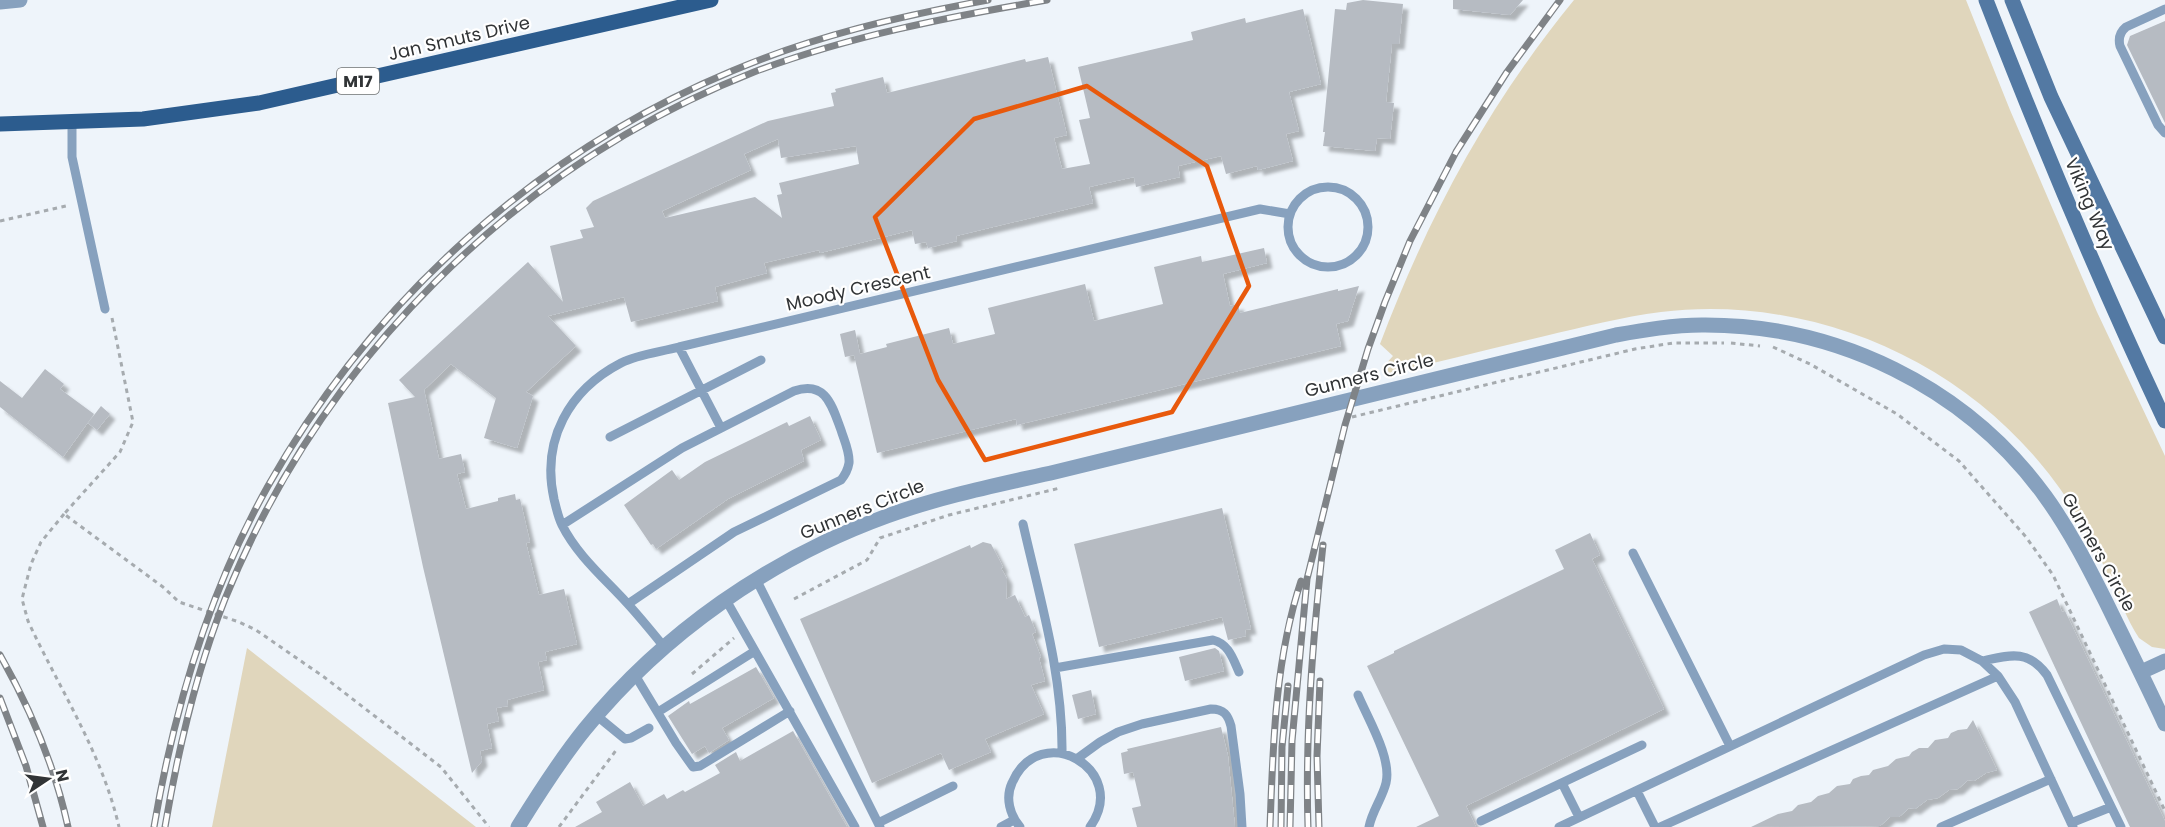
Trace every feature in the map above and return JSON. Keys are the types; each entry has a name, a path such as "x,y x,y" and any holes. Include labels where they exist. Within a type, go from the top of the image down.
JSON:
{"main road":[{"name":"Jan Smuts Drive","path":"0,124 143,119 259,103 711,0"},
{"name":"Viking Way","path":"1986,0 2028,109 2099,276 2165,421"},
{"name":"Viking Way","path":"2012,0 2051,97 2165,337"}],"street":[{"path":"0,2 20,0"},
{"name":"Gunners Circle","path":"519,827 538,794 585,729 664,648 756,579 797,556 844,534 886,516 936,500 1616,335 1674,326 1754,327 1844,348 1911,377 1965,412 2022,466 2046,496 2067,528 2141,672 2158,692 2165,724"},
{"path":"2141,672 2165,661"}],"lane":[{"path":"2165,9 2126,27 2119,38 2158,125 2165,133"},
{"path":"72,123 72,157 105,309"},
{"path":"1321,188 1336,188 1349,193 1359,202 1365,213 1367,228 1365,242 1358,254 1347,262 1334,267 1320,267 1308,262 1296,252 1290,242 1288,225 1290,214 1296,202 1307,193 1321,188"},
{"name":"Moody Crescent","path":"664,648 628,604 585,558 562,525 551,486 550,459 555,436 566,413 581,392 602,375 623,362 679,347 1260,209 1290,214"},
{"path":"679,347 721,428"},
{"path":"610,437 761,360"},
{"path":"562,525 682,448 794,392 804,388 814,389 823,393 831,402 848,451 849,463 841,480 734,532 628,604"},
{"path":"1023,524 1055,668 1061,706 1062,753"},
{"path":"1633,553 1730,746"},
{"path":"756,579 879,825 953,786"},
{"path":"726,600 855,827"},
{"path":"1055,668 1213,640 1221,642 1228,649 1239,672"},
{"path":"1559,827 1924,655 1944,649 1961,650 1982,661 1998,676 2015,702 2072,825 2111,807"},
{"path":"658,712 755,651"},
{"path":"1982,661 2020,655 2040,665 2121,827"},
{"path":"636,675 690,766 695,767 790,711"},
{"path":"1660,827 1998,676"},
{"path":"1358,695 1385,759 1388,774 1369,827"},
{"path":"1078,758 1107,737 1128,729 1211,709 1221,710 1228,717 1231,726 1242,827"},
{"path":"597,716 625,738 631,738 649,728"},
{"path":"1481,820 1642,745"},
{"path":"1001,827 1017,823 1009,804 1010,787 1017,771 1029,760 1045,753 1062,753 1078,758 1090,770 1098,784 1100,801 1096,818 1090,827"},
{"path":"1941,827 2051,779"},
{"path":"1562,783 1579,818"},
{"path":"1637,790 1655,827"}],"path":[{"path":"0,221 81,202"},
{"path":"105,309 114,320 133,422 120,452 41,542 30,564 22,599 28,621 41,650 92,746 112,795 119,827"},
{"path":"1368,413 1635,349 1672,344 1726,343 1760,346"},
{"path":"1772,347 1810,364 1897,414 1959,461 2026,537 2053,575 2165,811"},
{"path":"794,599 867,560 880,538 949,515 1065,487"},
{"path":"64,514 163,587 179,602 239,621 256,630 324,677 441,767 489,827"}],"highlighted area":[{"path":"1087,86 1207,166 1249,286 1172,412 985,460 938,380 875,217 974,119"}],"shaded area":[{"path":"1574,0 1966,0 2010,110 2097,312 2165,456 2165,649 2152,647 2139,638 2078,516 2055,482 2018,439 1977,401 1930,370 1880,344 1828,326 1773,314 1717,309 1661,312 1588,326 1384,375 1383,367 1393,356 1380,344 1418,251 1440,207 1487,122 1514,80"},
{"path":"247,648 476,827 212,827"}],"building":[{"path":"1363,0 1403,4 1399,44 1392,44 1386,102 1394,103 1390,139 1377,138 1375,151 1323,146 1335,9 1346,10 1347,3"},
{"path":"1453,0 1523,0 1510,15 1453,9"},
{"path":"1303,9 1321,84 1289,92 1299,131 1286,134 1293,161 1258,170 1257,166 1226,174 1221,156 1178,166 1180,177 1136,187 1134,177 1089,187 1093,203 956,236 957,241 928,248 926,242 915,244 912,230 820,253 819,250 764,263 767,273 715,287 718,301 631,322 624,297 548,316 576,346 526,392 533,396 517,448 484,438 496,398 451,364 424,390 439,459 461,454 465,472 457,474 466,509 515,494 516,500 520,499 530,542 526,543 539,595 564,589 577,644 545,652 547,660 538,662 544,690 507,700 508,706 496,708 499,721 487,724 492,748 480,751 482,761 472,773 423,567 388,403 415,397 399,380 528,262 563,302 550,246 583,238 580,230 594,227 586,208 593,201 768,121 834,106 831,93 836,92 835,89 883,77 887,93 1025,59 1026,62 1048,57 1067,135 1054,138 1062,169 1090,164 1079,120 1090,118 1078,67 1193,40 1191,32 1245,18 1246,23","holes":["778,139 781,158 856,146 859,164 779,183 782,194 777,195 782,218 755,197 665,218 662,211 751,170 744,154"]},
{"path":"2165,21 2165,123 2127,45 2130,36"},
{"path":"1264,248 1267,263 1223,274 1230,306 1238,304 1240,313 1359,286 1348,321 1336,324 1341,346 1017,425 1016,419 877,453 854,355 845,357 840,334 855,330 860,354 887,347 886,344 949,328 953,344 995,334 988,308 1085,284 1094,321 1163,304 1154,267 1201,256 1202,262"},
{"path":"45,369 64,384 60,389 94,414 63,457 0,407 0,381 22,398"},
{"path":"101,406 110,414 97,430 88,423"},
{"path":"810,416 821,440 801,450 804,461 728,499 656,549 624,505 672,470 679,480 705,462 787,422 789,426"},
{"path":"1222,508 1251,629 1245,630 1246,636 1228,640 1222,617 1099,647 1074,544"},
{"path":"1590,533 1600,555 1592,559 1664,709 1466,806 1476,827 1416,827 1439,816 1367,666 1564,569 1555,550"},
{"path":"983,542 991,544 1003,567 1001,568 1007,579 1006,599 1015,595 1025,617 1029,615 1036,632 1032,634 1041,657 1039,658 1045,681 1031,685 1044,714 985,739 991,752 949,770 941,753 872,783 800,619 970,545 971,548"},
{"path":"2057,599 2062,612 2065,611 2165,821 2165,827 2130,827 2029,612"},
{"path":"1215,648 1219,651 1224,671 1185,681 1179,657"},
{"path":"756,667 774,698 722,728 729,740 709,753 705,746 692,754 668,716 689,701 690,704"},
{"path":"1091,690 1096,714 1078,719 1072,695"},
{"path":"1973,720 1997,770 1986,773 1974,781 1968,780 1958,789 1949,790 1938,798 1927,800 1915,809 1909,808 1899,817 1890,817 1880,826 1751,827 1778,814 1792,811 1798,805 1811,802 1837,786 1850,784 1853,779 1869,775 1873,770 1888,766 1896,759 1909,756 1919,748 1928,748 1935,740 1948,738 1951,733 1967,729"},
{"path":"1221,727 1228,756 1235,827 1137,827 1132,808 1141,806 1133,772 1124,774 1121,753 1128,751 1127,749"},
{"path":"793,731 847,827 575,827 602,812 596,802 630,782 643,806 664,794 667,799 720,773 715,765 736,752 740,761"}],"railway":[{"path":"154,827 172,739 196,652 211,609 247,526 268,486 310,418 357,355 409,295 466,240 526,190 591,144 660,105 732,71 794,47 890,20 988,0"},
{"path":"165,827 182,740 205,655 225,599 265,512 315,429 372,352 436,282 507,217 584,161 667,112 754,72 826,48 899,29 1047,0"},
{"path":"1290,827 1292,741 1307,579 1345,425 1368,349 1410,241 1456,152 1507,72 1560,0"},
{"path":"1308,827 1311,686 1323,545"},
{"path":"1270,827 1277,702 1286,641 1301,581"},
{"path":"0,655 49,760 68,827"},
{"path":"1319,827 1317,756 1320,681"},
{"path":"1281,827 1282,747 1288,686"},
{"path":"0,698 26,766 43,827"}]}
